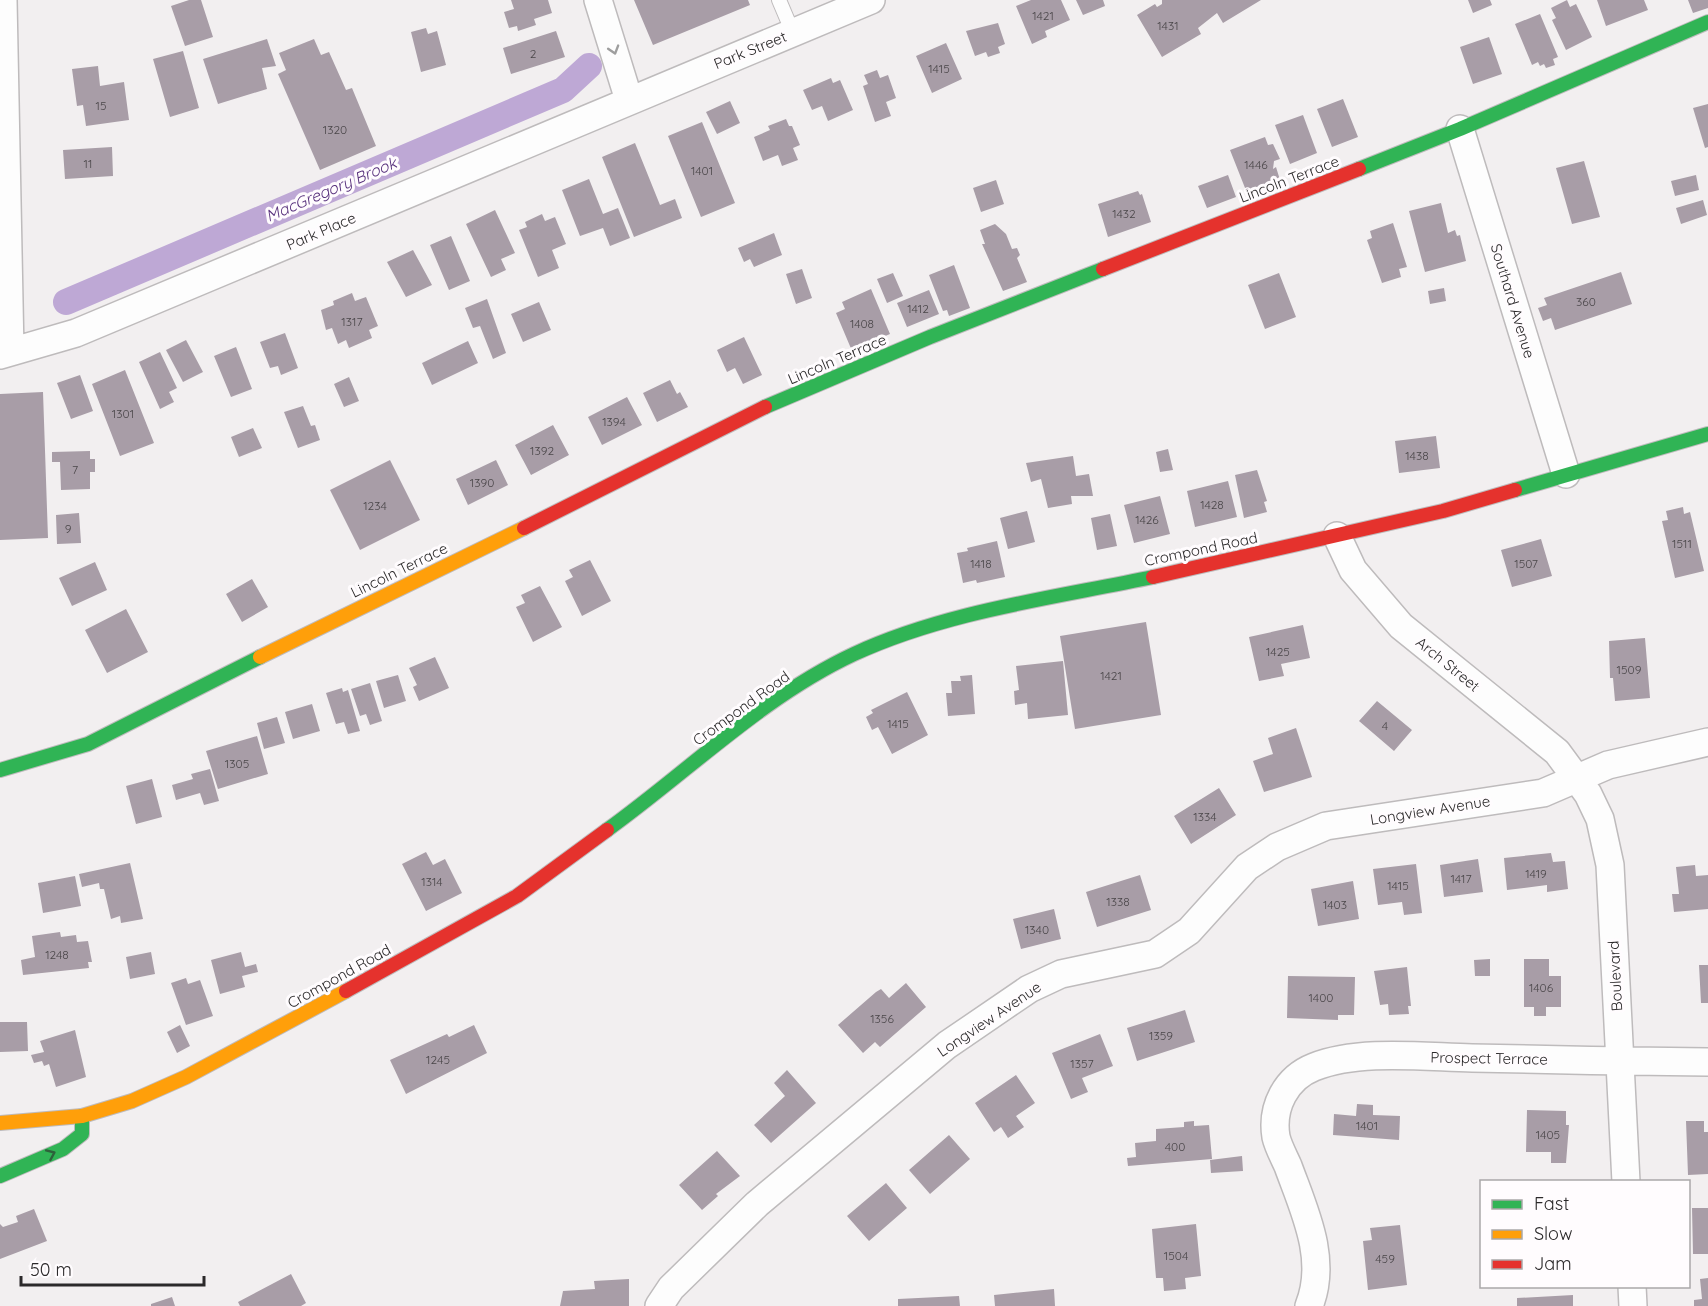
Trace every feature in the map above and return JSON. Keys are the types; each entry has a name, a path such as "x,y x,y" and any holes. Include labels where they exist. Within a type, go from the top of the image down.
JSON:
{"street":[{"path":"3,0 5,353"},
{"path":"598,0 629,100"},
{"name":"Park Street","path":"629,100 871,0"},
{"name":"Lincoln Terrace","path":"0,770 88,744 320,627 591,496 746,415 930,337 1460,129 1708,22"},
{"name":"Park Place","path":"5,353 76,333 629,100"},
{"name":"Southard Avenue","path":"1460,129 1566,474"},
{"name":"Crompond Road","path":"0,1123 82,1116 132,1101 186,1077 288,1024 518,896 641,806 784,693 854,654 916,630 987,612 1443,511 1708,434"},
{"name":"Arch Street","path":"1336,536 1353,570 1401,626 1557,752 1576,778"},
{"name":"Longview Avenue","path":"659,1306 671,1288 757,1204 947,1045 1029,989 1061,974 1155,954 1189,931 1247,867 1277,847 1326,826 1543,793 1608,765 1708,742"},
{"name":"Boulevard","path":"1576,778 1588,794 1600,819 1610,865 1626,1180"},
{"name":"Prospect Terrace","path":"1309,1306 1312,1298 1316,1250 1306,1214 1276,1137 1276,1112 1281,1095 1295,1080 1312,1068 1337,1059 1400,1056 1708,1062"},
{"path":"0,1176 63,1149 82,1134 82,1116"},
{"path":"1632,1288 1633,1306"}],"lane":[{"path":"779,0 793,33"}],"building":[{"path":"189,0 201,0 213,37 185,46 171,6"},
{"path":"511,0 548,0 552,13 534,19 536,25 518,31 517,26 509,28 504,12 514,9"},
{"path":"634,0 748,0 750,5 653,45"},
{"path":"1031,0 1061,0 1070,20 1045,31 1047,37 1032,44 1016,6"},
{"path":"1076,0 1103,0 1105,6 1083,15"},
{"path":"1162,0 1261,0 1223,23 1217,13 1198,28 1201,34 1162,57 1137,15 1155,4 1157,7 1162,4"},
{"path":"1468,0 1490,0 1492,5 1473,13"},
{"path":"1567,0 1570,7 1576,4 1592,37 1566,50 1552,20 1556,18 1551,8"},
{"path":"1597,0 1644,0 1648,10 1606,26"},
{"path":"1688,0 1708,0 1708,8 1693,13"},
{"path":"1540,14 1558,57 1553,59 1555,65 1546,68 1544,64 1540,66 1538,62 1532,65 1515,24"},
{"path":"998,23 1005,44 998,47 1000,53 988,57 986,52 975,56 966,31"},
{"path":"426,28 428,34 437,31 446,65 421,72 411,32"},
{"path":"556,31 565,57 511,74 503,48"},
{"path":"1489,37 1502,74 1473,84 1460,47"},
{"path":"267,39 276,66 262,68 267,89 218,104 203,59"},
{"path":"314,39 321,55 329,52 346,90 352,88 376,146 320,170 278,74 286,70 279,53"},
{"path":"946,43 962,79 932,93 916,56"},
{"path":"183,51 199,108 170,117 153,59"},
{"path":"98,66 100,86 124,82 129,120 86,126 83,105 77,106 72,69"},
{"path":"877,70 880,78 888,75 896,98 886,102 891,116 875,122 863,86 868,84 864,75"},
{"path":"831,78 833,83 840,80 853,110 828,121 822,106 812,110 803,90"},
{"path":"1343,99 1358,137 1332,147 1317,109"},
{"path":"730,101 740,123 717,134 706,112"},
{"path":"1708,104 1708,147 1705,148 1693,108"},
{"path":"1303,115 1317,153 1290,164 1275,125"},
{"path":"786,119 789,126 792,126 800,145 793,148 798,160 782,166 778,155 763,161 754,137 770,130 768,126"},
{"path":"702,122 735,203 701,217 668,136"},
{"path":"1265,137 1268,145 1273,144 1280,159 1274,161 1273,169 1276,167 1280,180 1247,193 1230,150"},
{"path":"635,143 660,205 675,199 682,218 634,237 602,157"},
{"path":"112,147 113,176 65,179 63,150"},
{"path":"1584,161 1600,217 1572,224 1556,168"},
{"path":"1228,175 1236,197 1207,208 1198,186"},
{"path":"1696,175 1699,190 1675,196 1671,181"},
{"path":"589,179 603,214 618,208 630,238 610,246 603,228 580,236 562,190"},
{"path":"996,180 1004,204 981,212 973,188"},
{"path":"1138,191 1140,195 1142,194 1151,222 1108,237 1098,204"},
{"path":"1703,200 1707,215 1681,224 1676,208"},
{"path":"1441,203 1448,233 1455,230 1457,236 1460,235 1466,261 1425,272 1409,211"},
{"path":"495,210 515,253 501,259 506,270 491,277 466,224"},
{"path":"542,214 545,221 555,217 566,244 552,250 559,268 538,277 519,230 527,227 525,222"},
{"path":"1393,223 1407,267 1399,269 1401,277 1382,283 1367,240 1372,238 1370,231"},
{"path":"995,224 1006,234 1012,249 1017,248 1020,255 1017,258 1027,282 1003,291 982,244 985,244 980,230"},
{"path":"774,233 782,255 754,267 750,259 744,262 738,248"},
{"path":"451,236 470,281 449,290 430,245"},
{"path":"413,250 432,285 406,297 387,262"},
{"path":"954,265 970,308 949,316 947,310 943,311 929,275"},
{"path":"802,269 812,298 796,304 786,274"},
{"path":"1621,272 1632,304 1555,330 1551,318 1543,321 1538,308 1547,305 1544,298"},
{"path":"893,273 903,296 887,303 877,279"},
{"path":"1279,273 1296,317 1265,329 1248,285"},
{"path":"1444,288 1446,301 1430,304 1428,291"},
{"path":"871,289 890,334 871,342 874,350 855,358 836,313 845,309 842,302"},
{"path":"929,290 939,314 907,327 897,303"},
{"path":"352,293 355,301 366,297 378,326 369,330 372,338 349,348 346,340 338,344 332,328 326,330 321,310 334,305 333,301"},
{"path":"487,299 506,353 493,359 480,326 473,328 465,308"},
{"path":"539,302 551,330 523,342 511,314"},
{"path":"285,333 298,368 281,375 278,366 270,368 260,342"},
{"path":"744,337 762,375 743,384 735,368 727,372 717,350"},
{"path":"186,340 203,372 183,382 166,350"},
{"path":"468,341 478,363 432,385 422,363"},
{"path":"236,347 252,389 231,397 214,356"},
{"path":"160,352 177,388 169,392 174,402 160,409 139,362"},
{"path":"125,370 154,443 120,456 92,384"},
{"path":"80,375 93,411 71,419 57,383"},
{"path":"349,377 359,401 344,407 334,384"},
{"path":"670,380 677,394 680,392 688,407 657,422 643,393"},
{"path":"43,392 48,538 0,540 0,394"},
{"path":"627,397 642,425 602,445 588,417"},
{"path":"303,406 311,426 315,425 320,440 298,448 284,412"},
{"path":"553,425 569,455 531,475 515,445"},
{"path":"253,428 262,448 239,457 231,437"},
{"path":"1436,436 1440,468 1399,473 1395,441"},
{"path":"1168,449 1173,470 1160,472 1156,452"},
{"path":"90,451 90,459 95,459 95,472 90,472 90,489 61,490 60,462 52,462 52,452"},
{"path":"1073,456 1076,476 1089,474 1093,496 1071,496 1072,504 1048,508 1041,479 1031,482 1026,463"},
{"path":"390,460 420,520 360,550 330,490"},
{"path":"496,460 508,485 468,505 456,479"},
{"path":"1257,470 1267,501 1264,502 1267,512 1244,518 1235,475"},
{"path":"1228,481 1237,517 1195,527 1187,491"},
{"path":"1160,496 1170,534 1134,543 1124,505"},
{"path":"1683,507 1684,514 1690,512 1704,571 1675,578 1662,521 1668,520 1666,511"},
{"path":"1027,511 1035,542 1008,549 1000,518"},
{"path":"79,513 81,543 57,544 56,515"},
{"path":"1110,514 1117,546 1097,550 1091,518"},
{"path":"1541,539 1552,576 1512,587 1501,550"},
{"path":"997,541 1005,577 977,583 976,580 963,583 957,553 968,551 967,548"},
{"path":"590,560 611,601 582,616 565,581 573,577 569,570"},
{"path":"95,562 107,590 72,606 59,578"},
{"path":"252,579 268,607 242,622 226,594"},
{"path":"540,586 562,627 533,642 516,607 525,603 521,595"},
{"path":"126,609 148,652 107,673 85,630"},
{"path":"1146,622 1161,715 1075,729 1060,636"},
{"path":"1303,625 1310,658 1281,664 1284,676 1259,681 1249,637"},
{"path":"1645,638 1650,698 1615,701 1613,678 1610,678 1609,641"},
{"path":"435,657 449,688 419,701 413,687 417,685 409,668"},
{"path":"1063,661 1068,715 1028,719 1027,703 1015,705 1014,691 1019,690 1016,666"},
{"path":"398,675 406,701 384,708 376,681"},
{"path":"972,675 975,714 948,716 946,693 952,693 951,681 961,681 960,676"},
{"path":"370,683 382,721 370,725 366,714 360,716 351,689"},
{"path":"342,688 343,692 348,690 360,731 348,734 344,722 336,724 326,693"},
{"path":"907,692 928,735 892,754 878,727 872,730 866,717 873,713 871,710"},
{"path":"1377,701 1412,730 1394,751 1359,721"},
{"path":"312,704 320,731 293,739 285,712"},
{"path":"277,717 285,743 264,749 257,723"},
{"path":"1296,728 1312,777 1264,792 1253,761 1273,754 1268,738"},
{"path":"257,736 268,774 218,789 206,751"},
{"path":"210,769 219,801 204,805 200,793 176,800 172,785 193,779 191,774"},
{"path":"152,779 162,817 136,824 126,786"},
{"path":"1219,788 1236,815 1191,844 1174,816"},
{"path":"426,852 433,865 445,859 462,893 426,911 402,864"},
{"path":"1551,853 1553,862 1565,861 1568,889 1547,892 1547,885 1507,890 1504,858"},
{"path":"1478,859 1483,892 1444,897 1440,865"},
{"path":"130,863 143,919 121,923 120,916 111,919 104,889 100,889 99,883 82,887 79,874"},
{"path":"1416,864 1422,913 1404,915 1402,902 1378,905 1373,869"},
{"path":"1695,865 1696,876 1708,875 1708,909 1674,912 1672,894 1679,894 1676,867"},
{"path":"1140,875 1151,910 1097,927 1086,892"},
{"path":"75,876 81,906 43,913 38,883"},
{"path":"1353,881 1359,919 1318,926 1311,889"},
{"path":"1054,909 1061,939 1021,949 1013,919"},
{"path":"60,932 61,937 76,935 77,942 88,941 92,962 88,962 89,968 23,975 21,960 35,957 32,936"},
{"path":"151,952 155,974 130,979 126,957"},
{"path":"241,952 245,967 256,964 258,972 242,976 245,987 220,994 211,960"},
{"path":"1490,959 1490,976 1475,976 1474,960"},
{"path":"1524,959 1549,959 1549,976 1561,976 1561,1007 1546,1007 1546,1016 1534,1016 1534,1007 1524,1007"},
{"path":"1699,965 1708,965 1708,1003 1701,1003"},
{"path":"1407,967 1411,1006 1408,1006 1409,1014 1389,1015 1388,1004 1380,1005 1374,971"},
{"path":"1288,976 1355,977 1354,1015 1338,1015 1338,1020 1287,1018"},
{"path":"186,978 188,984 200,980 213,1016 186,1025 171,983"},
{"path":"906,983 926,1007 880,1047 875,1042 863,1053 838,1025 876,992 881,989 889,998"},
{"path":"1185,1010 1195,1042 1137,1061 1127,1028"},
{"path":"0,1022 27,1022 28,1051 0,1052"},
{"path":"180,1025 190,1046 177,1053 167,1032"},
{"path":"474,1025 487,1053 406,1094 390,1060 447,1034 449,1037"},
{"path":"75,1030 86,1077 56,1087 49,1064 44,1066 42,1061 34,1063 31,1055 44,1052 40,1041"},
{"path":"1100,1034 1113,1066 1082,1078 1088,1092 1071,1099 1052,1053"},
{"path":"787,1070 816,1103 771,1143 754,1125 785,1096 774,1083"},
{"path":"1016,1075 1035,1103 1016,1116 1024,1127 1008,1138 1001,1127 994,1132 975,1103"},
{"path":"1357,1104 1373,1105 1373,1115 1400,1116 1399,1140 1333,1135 1334,1114 1356,1116"},
{"path":"1527,1110 1566,1111 1566,1125 1569,1125 1566,1163 1551,1163 1551,1152 1526,1152"},
{"path":"1194,1121 1194,1126 1209,1125 1212,1159 1128,1166 1127,1158 1136,1157 1135,1143 1156,1141 1156,1129 1184,1127 1184,1122"},
{"path":"1686,1121 1704,1121 1704,1132 1708,1132 1708,1174 1688,1175"},
{"path":"949,1135 970,1159 930,1194 909,1170"},
{"path":"717,1151 740,1176 716,1194 718,1196 702,1210 679,1185"},
{"path":"1242,1156 1243,1171 1211,1173 1210,1160"},
{"path":"886,1183 907,1208 869,1241 847,1216"},
{"path":"1692,1208 1708,1208 1708,1254 1693,1254"},
{"path":"34,1209 47,1241 0,1259 0,1224 3,1227 18,1222 16,1216"},
{"path":"1196,1224 1201,1276 1185,1278 1186,1289 1164,1291 1163,1278 1156,1278 1152,1229"},
{"path":"1400,1225 1407,1285 1368,1290 1363,1241 1372,1240 1370,1228"},
{"path":"291,1274 306,1303 301,1306 240,1306 238,1302"},
{"path":"1708,1278 1708,1306 1694,1306 1694,1300 1702,1299 1700,1279"},
{"path":"629,1279 629,1306 560,1306 563,1291 595,1289 594,1281"},
{"path":"1054,1289 1055,1306 995,1306 994,1295"},
{"path":"1573,1295 1573,1306 1517,1306 1517,1298"},
{"path":"959,1296 960,1306 898,1306 898,1299"},
{"path":"172,1297 175,1306 151,1306 151,1304"}],"waterway":[{"name":"MacGregory Brook","path":"66,302 563,90 589,66"}],"traffic: fast":[{"path":"1359,169 1460,129 1708,22"},
{"path":"765,407 930,337 1103,269"},
{"path":"1515,490 1708,434"},
{"path":"607,830 757,713 820,671 854,654 889,639 963,616 1153,577"},
{"path":"0,770 88,744 260,657"},
{"path":"0,1176 63,1149 82,1134 82,1116"}],"traffic: slow":[{"path":"260,657 524,528"},
{"path":"0,1123 82,1116 132,1101 186,1077 346,991"}],"traffic: jam":[{"path":"1103,269 1359,169"},
{"path":"524,528 765,407"},
{"path":"1153,577 1443,511 1515,490"},
{"path":"346,991 517,896 607,830"}]}
